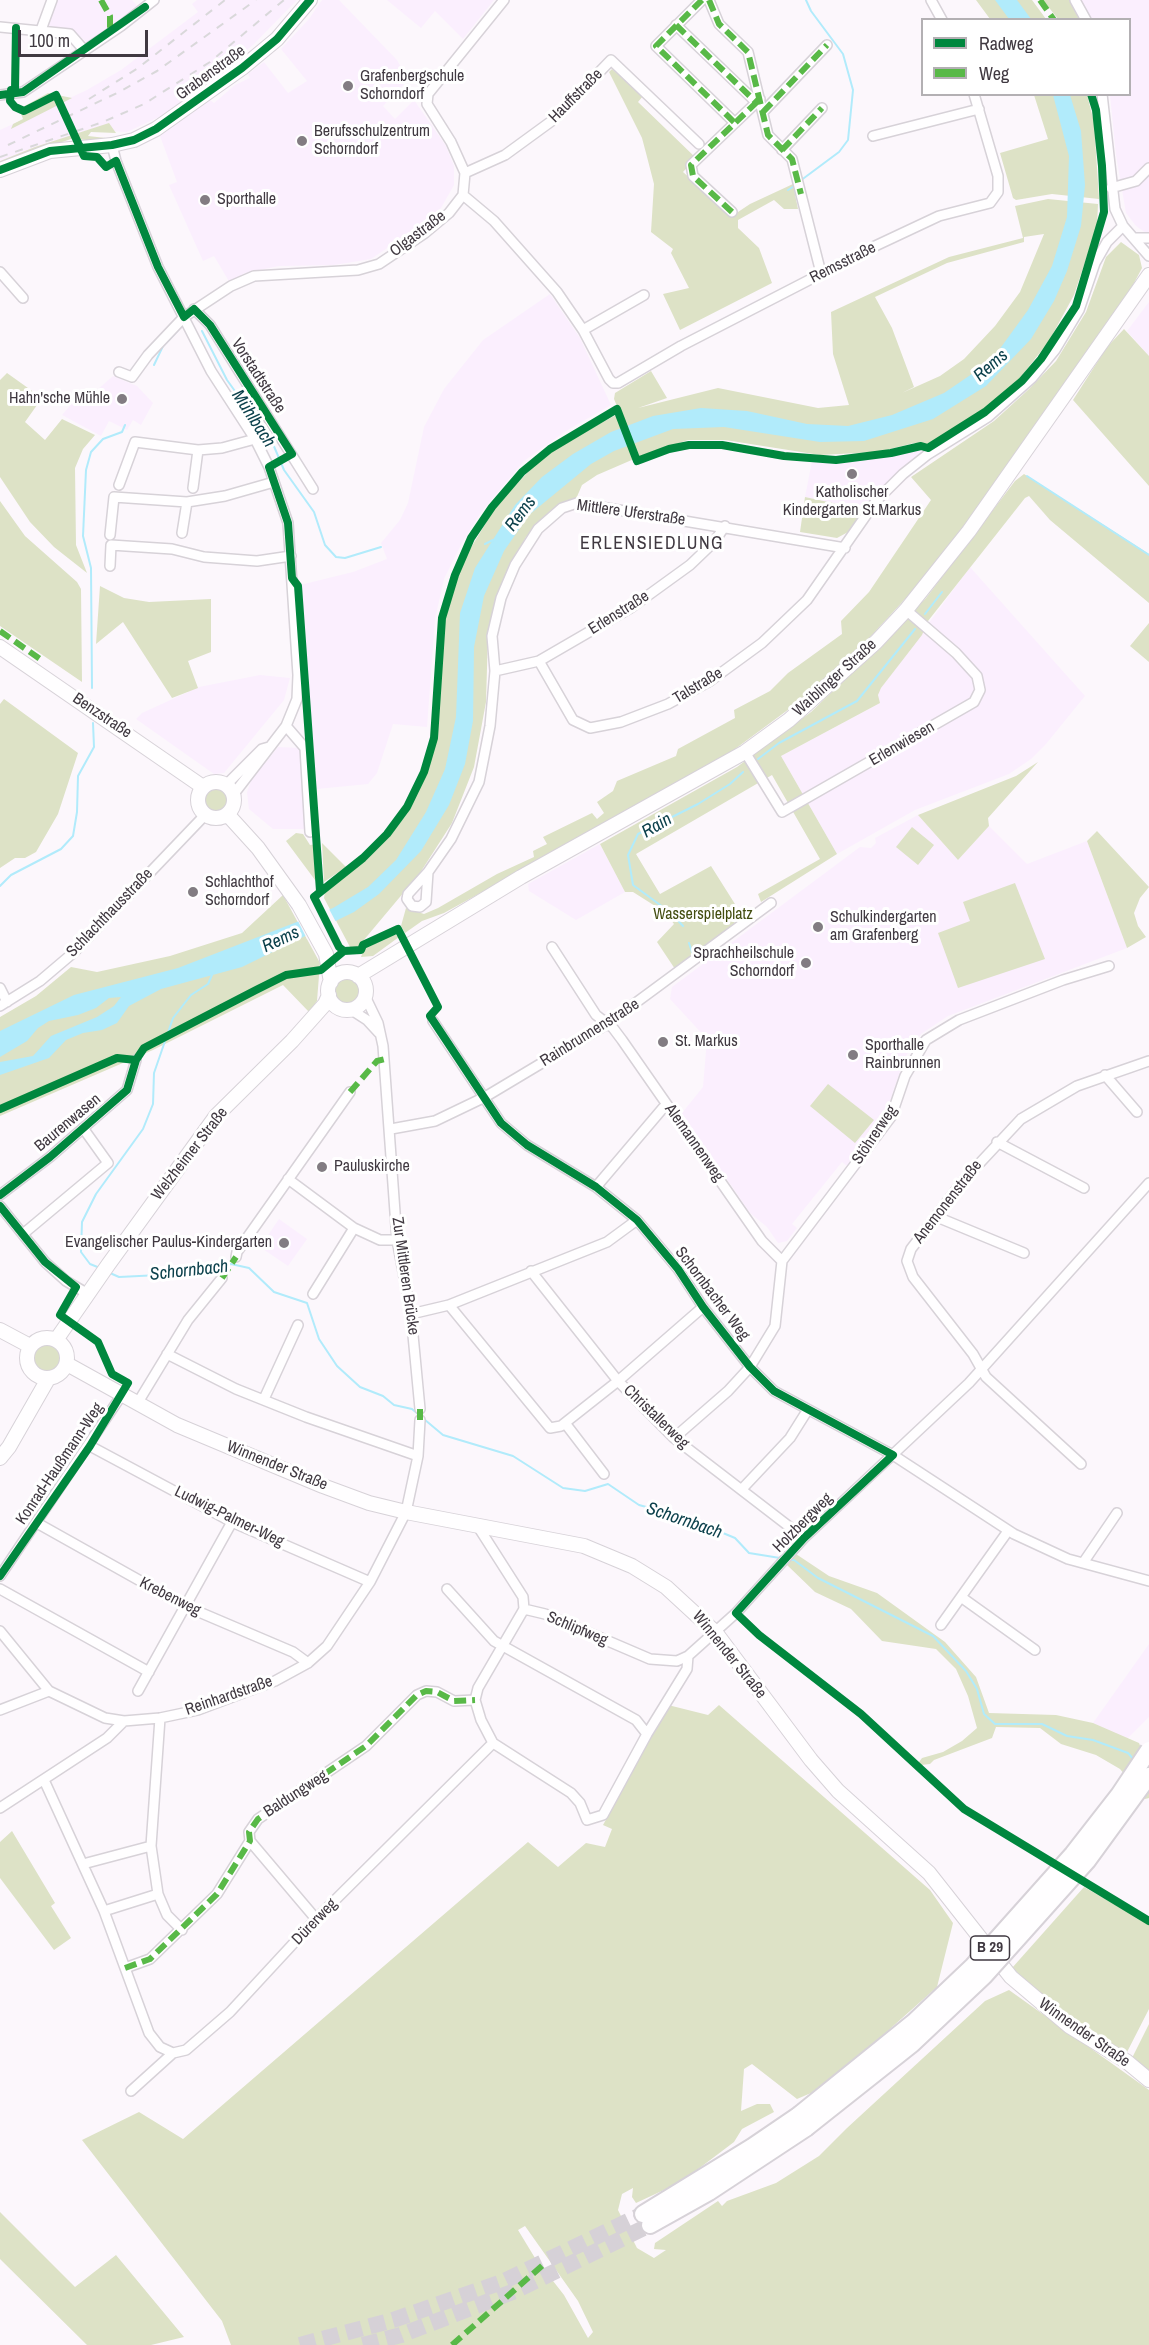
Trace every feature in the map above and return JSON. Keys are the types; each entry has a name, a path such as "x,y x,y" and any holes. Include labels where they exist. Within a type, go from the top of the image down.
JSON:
{"highway":[{"name":"B 29","path":"802,2122 973,1966 1073,1854 1149,1750"},
{"name":"B 29","path":"646,2219 752,2148 802,2122 912,2044 984,1976 1087,1861 1149,1776"}],"main road":[{"name":"Grabenstraße","path":"0,170 50,151 112,145 134,140 156,129 242,68 277,39 310,0"},
{"name":"Waiblinger Straße","path":"353,974 404,950 493,894 744,752 789,720 876,642 906,610 969,531 1143,290 1149,275"},
{"name":"Benzstraße","path":"0,647 203,787"},
{"path":"215,782 230,790 234,804 228,815 215,819 205,815 198,802 203,787 215,782"},
{"path":"228,815 258,848 299,905 326,954 333,1003 345,1009 359,1006 365,993 353,974 326,954"},
{"name":"Waiblinger Straße","path":"365,993 404,950"},
{"path":"330,988 339,975 353,974"},
{"name":"Welzheimer Straße","path":"60,1343 99,1277 216,1116 292,1041 325,1004 330,988"},
{"name":"Welzheimer Straße","path":"292,1041 331,1012 345,1009"},
{"name":"Welzheimer Straße","path":"60,1343 99,1277"},
{"path":"0,1330 29,1350"},
{"path":"0,1453 43,1378 64,1368 60,1343 45,1338 29,1350 28,1367 43,1378"},
{"path":"0,1339 29,1350"},
{"name":"Winnender Straße","path":"64,1368 106,1385 121,1396 177,1425 369,1503 584,1546 632,1566 666,1587 716,1633 811,1760 838,1791 929,1874 1011,1977 1069,2026 1126,2061 1149,2080"},
{"path":"0,1458 9,1447 43,1378"}],"street":[{"path":"41,30 52,0"},
{"path":"0,95 22,92 121,26 154,0"},
{"path":"504,0 428,94 427,105 451,142 465,173 463,195 486,214 536,266 583,330 644,295"},
{"path":"702,0 656,45 735,123"},
{"path":"709,0 719,24 748,52 768,135 792,159 821,273"},
{"path":"932,0 941,18"},
{"path":"1075,0 1085,18"},
{"path":"676,25 758,101"},
{"path":"0,27 70,34 84,50"},
{"path":"763,112 827,45"},
{"name":"Hauffstraße","path":"465,173 505,155 553,120 611,60 699,144"},
{"name":"Remsstraße","path":"583,330 613,383 821,273 939,216 985,206 995,199 998,192 998,176 975,96"},
{"path":"1102,96 1115,209 1123,226 1149,256"},
{"path":"732,212 693,176 691,165 758,101"},
{"path":"782,150 822,108"},
{"path":"873,136 979,109"},
{"path":"112,145 116,161 158,267 211,371 255,439 274,482 288,523 298,675 297,699 286,726 230,790"},
{"path":"1111,188 1136,181 1149,168"},
{"name":"Olgastraße","path":"119,372 132,377 148,355 184,317 231,286 254,276 358,270 379,264 425,233 449,213 463,195"},
{"path":"845,548 876,501 903,474 927,455 988,417 1032,378 1055,350 1079,310 1095,263 1107,242 1123,226"},
{"path":"1135,238 1149,240"},
{"path":"0,272 24,298"},
{"name":"Vorstadtstraße","path":"194,309 210,326 313,489"},
{"path":"119,484 135,442 198,450 222,448 255,439"},
{"path":"193,488 198,450"},
{"path":"110,535 114,497 187,502 225,496 274,482"},
{"path":"182,533 187,502"},
{"name":"Mittlere Uferstraße","path":"428,873 451,839 479,782 490,726 495,671 492,636 501,598 515,565 538,529 562,508 576,503 845,548"},
{"name":"Erlenstraße","path":"495,671 539,661 622,613 667,582 714,542 724,526"},
{"path":"110,566 111,545 172,549 204,557 257,561 291,556"},
{"name":"Talstraße","path":"539,661 573,720 590,728 621,722 668,704 710,681 762,643 807,600 845,548"},
{"name":"Erlenwiesen","path":"744,752 782,812 974,702 980,690 977,676 956,653 906,610"},
{"path":"286,726 305,748 310,832"},
{"name":"Schlachthausstraße","path":"0,988 4,1004 40,981 73,953 205,815"},
{"name":"Rainbrunnenstraße","path":"391,1129 435,1121 485,1097 607,1024 657,990 771,903"},
{"name":"Alemannenweg","path":"552,947 596,1015 622,1040 762,1241 782,1261"},
{"name":"Stöhrerweg","path":"782,1261 891,1117 905,1076 926,1040 959,1020 1063,980 1109,966"},
{"name":"Zur Mittleren Brücke","path":"365,993 378,1023 380,1035 391,1129 397,1240 411,1314 420,1409"},
{"path":"345,1009 367,1020 380,1035"},
{"name":"Schornbacher Weg","path":"433,1021 501,1123 526,1145 596,1187 637,1220 678,1269 703,1307 750,1367 774,1391 807,1411 893,1455 1008,1531 1068,1559 1149,1581"},
{"name":"Baurenwasen","path":"0,1195 127,1090 136,1060"},
{"name":"Anemonenstraße","path":"982,1370 973,1354 913,1277 908,1262 911,1249 997,1142 1021,1119 1047,1102 1105,1075 1149,1061"},
{"path":"1105,1075 1137,1112"},
{"path":"236,1257 237,1252 350,1092"},
{"path":"596,1187 663,1108 668,1106"},
{"path":"23,1234 108,1162 83,1128"},
{"path":"997,1142 1084,1188"},
{"path":"288,1179 354,1228 380,1240 397,1240"},
{"name":"Holzbergweg","path":"716,1633 804,1538 982,1370 1149,1183"},
{"path":"0,1206 45,1262 66,1281 88,1294"},
{"path":"937,1216 1024,1253"},
{"path":"411,1314 449,1305 608,1242 637,1220"},
{"path":"313,1294 354,1228"},
{"path":"674,1438 728,1391 750,1367 775,1326 782,1261"},
{"name":"Christallerweg","path":"531,1271 618,1381 674,1438 804,1538"},
{"path":"137,1404 188,1320 222,1278"},
{"path":"449,1305 550,1428 565,1423 618,1381 703,1307"},
{"path":"264,1400 298,1325"},
{"path":"167,1354 236,1389 343,1431 418,1456"},
{"path":"982,1370 1081,1464"},
{"name":"Konrad-Haußmann-Weg","path":"0,1576 90,1446 121,1396"},
{"path":"742,1489 790,1438 807,1411"},
{"path":"406,1512 418,1456 420,1420"},
{"path":"565,1423 604,1474"},
{"name":"Ludwig-Palmer-Weg","path":"90,1446 232,1522 370,1582"},
{"name":"Reinhardstraße","path":"0,1631 49,1691 105,1718 124,1720 160,1718 198,1710 275,1681 308,1663 327,1646 370,1582 406,1512"},
{"path":"1083,1563 1116,1513"},
{"path":"138,1691 232,1522"},
{"name":"Krebenweg","path":"37,1523 185,1606 293,1653 308,1663"},
{"name":"Schlipfweg","path":"477,1524 523,1597 524,1609 545,1614 650,1659 676,1661 688,1656"},
{"path":"941,1625 1008,1531"},
{"path":"0,1589 149,1672"},
{"path":"447,1589 494,1641 636,1720 647,1734"},
{"path":"961,1597 1035,1650"},
{"path":"524,1609 478,1688 475,1700 481,1720 493,1743 571,1793 580,1803 587,1820 603,1815 647,1734 687,1669 688,1656 716,1633"},
{"path":"0,1710 49,1691"},
{"name":"Baldungweg","path":"125,1968 150,1959 217,1893 250,1841 249,1832 258,1819 366,1746 417,1695 426,1691 437,1692 454,1701 475,1700"},
{"path":"160,1718 150,1846 158,1894 167,1915 182,1930"},
{"path":"0,1808 107,1738 124,1720"},
{"name":"Dürerweg","path":"131,2091 174,2053 186,2050 230,2012 316,1919 493,1743"},
{"path":"44,1780 104,1911 149,2033 160,2048 174,2053"},
{"path":"250,1841 316,1919"},
{"path":"83,1864 150,1846"},
{"path":"104,1911 158,1894"}],"shaded area":[{"path":"54,0 132,0 139,8 89,44 77,34 44,29"},
{"path":"197,0 297,0 253,45 194,91 192,88 178,95 181,102 159,117 127,132 87,130 0,161 0,130 87,90 121,70 198,12 192,4"},
{"name":"Berufsschulzentrum Schorndorf","path":"322,0 339,0 397,60 408,80 383,106 395,119 414,100 446,146 454,166 454,185 441,208 429,220 371,259 334,265 279,266 245,273 230,283 214,256 203,261 169,185 177,182 160,136 210,100 214,103 235,85 250,78 248,74 264,62 288,93 307,81 281,49 309,19"},
{"path":"387,0 494,0 463,39 435,11 421,28"},
{"path":"1081,0 1149,0 1149,235 1136,226 1126,213 1116,155 1110,96 1131,96 1131,18 1091,18"},
{"path":"550,294 580,338 611,405 566,431 524,461 482,511 463,541 444,579 435,619 427,727 393,724 377,773 368,784 317,789 300,585 353,572 387,559 381,543 400,520 408,503 424,427 444,389 483,340"},
{"path":"1149,302 1149,356 1127,331"},
{"path":"113,376 137,386 153,403 141,425 133,420 127,430 109,421 101,436 62,415 74,401 97,390"},
{"name":"Katholischer Kindergarten St.Markus","path":"920,447 923,452 890,479 865,510 805,497 812,461 858,461"},
{"path":"970,567 1085,696 1046,744 1031,759 1009,774 915,810 837,854 781,756 880,703 878,695 881,688"},
{"path":"260,675 290,678 284,700 224,773 214,774 136,719 142,713 199,687"},
{"path":"278,747 301,748 307,829 273,829 249,809 247,792 251,781"},
{"path":"918,815 958,860 989,826 1027,864 1087,841 1127,948 948,1016 921,1034 905,1057 890,1101 879,1122 847,1166 842,1162 792,1224 797,1228 787,1241 778,1243 767,1227 750,1213 682,1113 703,1087 707,1039 670,999 672,987 860,847 871,848 876,843 875,838"},
{"path":"600,844 625,892 576,920 529,891 528,884"},
{"name":"Evangelischer Paulus-Kindergarten","path":"279,1219 307,1239 288,1266 260,1247"},
{"path":"1149,1644 1149,1717 1127,1739 1093,1723"}],"green space":[{"path":"976,0 1032,0 1045,18 989,18"},
{"path":"1043,0 1069,0 1078,18 1057,18"},
{"path":"612,69 643,96 638,102 696,158 683,172 732,216 750,204 793,184 798,209 784,209 774,200 738,220 738,228 759,248 772,283 680,330 663,294 689,288 671,253 673,249 651,232 654,184 642,138 609,72"},
{"path":"48,93 72,98 11,129 13,124 23,119 20,111 23,107"},
{"path":"1034,96 1087,96 1094,122 1099,199 1052,194 1016,200 1013,198 1000,153 1048,139"},
{"path":"109,123 116,133 91,132 88,136 106,138 103,141 71,139 0,163 0,161 35,147"},
{"path":"1048,199 1098,204 1097,226 1074,295 1049,341 1016,383 984,410 932,445 914,443 878,452 820,455 725,440 688,440 638,457 614,399 615,393 651,371 667,398 638,408 718,388 818,408 849,405 833,354 831,312 949,257 1023,238 1015,206","holes":["1044,234 1020,292 995,326 964,359 940,376 902,393 914,387 892,328 875,297 947,263 1024,242 1024,237"]},
{"path":"1121,242 1139,255 1142,268 1133,285 986,498 929,573 859,649 808,695 735,749 613,820 444,913 422,921 405,933 401,926 406,908 424,914 438,908 497,874 534,857 533,851 547,844 543,837 592,813 597,819 604,813 597,802 613,791 617,781 676,756 678,749 735,718 734,710 770,691 788,673 842,634 841,621 869,592 931,500 911,477 994,421 1056,361 1086,312 1106,257"},
{"path":"1124,329 1149,356 1149,486 1073,400 1107,347"},
{"path":"7,373 42,398 25,422 45,440 62,419 95,435 83,449 75,468 76,545 87,573 54,547 30,522 0,477 0,380"},
{"path":"616,415 634,459 597,475 582,485 576,499 552,510 526,537 509,570 488,634 486,702 474,767 452,823 420,873 358,947 350,947 324,898 325,891 369,857 392,833 407,814 419,791 436,741 444,628 449,600 467,554 497,505 530,470 553,449"},
{"name":"Wasserspielplatz","path":"1024,474 1149,554 1149,603 1050,520 1029,496 1025,498 928,621 922,635 881,688 878,695 880,703 781,756 837,854 761,902 758,894 820,859 772,775 636,854 660,894 711,866 740,912 732,919 735,923 675,969 657,942 674,924 667,915 669,907 663,911 633,892 625,892 600,844 737,767 811,712 926,598 1015,481"},
{"path":"805,497 865,510 850,531 837,538 800,532"},
{"path":"0,501 25,536 77,582 81,589 82,682 0,626"},
{"path":"100,586 124,598 149,602 211,599 211,652 188,661 198,688 172,698 123,622 96,644"},
{"path":"1149,623 1149,662 1130,646"},
{"path":"4,699 78,753 58,814 36,852 25,858 15,858 0,868 0,704"},
{"path":"1038,762 988,818 989,826 958,860 918,815 1016,776"},
{"path":"216,789 224,793 228,801 224,809 216,813 208,809 204,801 208,793"},
{"path":"912,827 934,845 918,865 896,847"},
{"path":"1097,831 1149,887 1140,898 1134,913 1138,926 1146,937 1127,948 1087,841"},
{"path":"296,833 303,834 310,845 317,844 318,884 286,841"},
{"path":"322,843 346,867 324,882"},
{"path":"1015,883 1045,959 958,988 938,933 970,921 963,902"},
{"path":"283,895 320,963 317,1001 309,1012 283,985 153,1050 0,1116 0,1017 36,996 71,967 97,972 170,956 242,933"},
{"path":"391,932 399,937 373,956 361,957 364,949"},
{"path":"347,977 357,981 361,991 357,1001 347,1005 337,1001 333,991 337,981"},
{"path":"828,1084 874,1120 855,1143 810,1106"},
{"path":"47,1343 53,1344 61,1352 61,1364 53,1372 47,1373 41,1372 33,1364 32,1358 33,1352 41,1344"},
{"path":"796,1554 829,1576 877,1593 945,1642 976,1677 989,1713 1056,1715 1093,1723 1139,1743 1149,1768 1149,1798 1145,1799 1120,1769 1096,1755 1061,1744 1040,1728 996,1727 992,1738 934,1760 930,1764 921,1765 919,1762 922,1758 943,1752 962,1741 977,1728 968,1696 956,1669 936,1649 882,1641 851,1609 815,1592 787,1565"},
{"path":"668,1705 708,1715 719,1705 930,1890 953,1923 937,1987 873,2044 811,2093 797,2099 752,2064 744,2069 741,2111 757,2104 770,2104 774,2112 742,2129 734,2142 681,2182 636,2203 632,2197 633,2188 622,2194 618,2210 637,2248 654,2258 666,2250 654,2249 655,2243 718,2201 722,2206 727,2201 776,2183 819,2156 985,2001 1009,1990 1149,2090 1149,2345 231,2345 222,2321 82,2140 139,2112 183,2139 528,1842 558,1867 586,1843 605,1847 612,1829 603,1825","holes":["525,2226 578,2301 593,2332 588,2338 564,2295 535,2258 518,2230"]},
{"path":"12,1831 55,1903 51,1906 71,1938 54,1950 0,1878 0,1842"},
{"path":"1084,1887 1149,1924 1149,2009 1125,2056 1077,2027 1012,1968"},
{"path":"1149,2024 1149,2073 1131,2060"},
{"path":"0,2212 75,2287 116,2255 184,2337 151,2345 87,2345 0,2259"}],"water":[{"path":"995,0 1017,0 1030,18 1008,18"},
{"name":"Rems","path":"1053,96 1070,96 1081,131 1085,185 1081,226 1067,271 1054,301 1031,339 986,386 933,419 864,441 820,442 724,427 673,429 614,451 591,464 529,515 504,551 484,596 474,647 473,721 465,764 449,805 421,851 379,894 354,912 242,967 161,989 129,1006 117,1023 102,1030 83,1033 66,1040 49,1058 0,1075 0,1062 33,1056 51,1036 97,1017 114,1006 121,997 109,998 96,1008 78,1015 49,1021 38,1028 27,1041 0,1057 0,1031 74,995 178,968 333,908 368,887 396,860 426,812 445,769 456,717 460,613 475,568 515,505 542,477 573,454 611,432 653,416 701,408 747,411 807,424 848,426 892,415 944,393 991,361 1028,310 1052,266 1067,217 1069,156"}],"pier":[{"path":"328,907 337,924 307,939 298,921"}],"waterway":[{"path":"800,181 839,152 848,140 853,90 843,54 811,11 806,0"},
{"path":"788,190 796,185"},
{"name":"Mühlbach","path":"154,365 163,346 178,330"},
{"name":"Mühlbach","path":"202,331 227,380 273,444 284,470 314,512 325,545 336,557 345,558 381,547"},
{"name":"Mühlbach","path":"92,688 91,568 83,536 86,470 91,452 103,439 122,432 125,425"},
{"path":"1027,476 1149,555"},
{"path":"485,544 493,540"},
{"path":"925,614 942,592"},
{"name":"Rain","path":"758,759 779,743 857,701 915,629"},
{"name":"Mühlbach","path":"0,886 11,875 61,849 73,836 77,812 78,776 94,747 93,723"},
{"name":"Rain","path":"683,926 671,913 633,885 628,855 638,834 698,804 730,784 743,772"},
{"path":"689,943 692,952"},
{"name":"Schornbach","path":"100,1268 90,1264 81,1252 82,1222 96,1194 143,1129 153,1104 154,1073 173,1018 191,995 208,984 212,975"},
{"name":"Schornbach","path":"110,1273 119,1277 200,1273 231,1264 249,1268 274,1292 307,1303 319,1339 337,1366 360,1387 383,1396 394,1405 412,1409 443,1435 513,1456 563,1488 585,1491 608,1484 639,1505 687,1518 735,1538 749,1553 780,1558"},
{"name":"Schornbach","path":"788,1560 794,1560 818,1578 933,1636 966,1671 977,1689 984,1714 995,1724 1042,1724 1067,1736 1093,1740 1128,1753 1135,1761"}],"tunnel":[{"path":"300,2345 393,2320 502,2282 643,2214"},
{"path":"363,2345 401,2335 515,2291 650,2225"}],"railway":[{"path":"89,99 138,68 225,0"},
{"path":"8,145 119,92 157,71 256,0"},
{"path":"0,157 103,122 144,104 210,62 284,0"}],"marked path":[{"path":"101,0 110,16 110,33"},
{"path":"702,0 656,46 735,123"},
{"path":"709,0 719,24 748,52 768,135 792,159 801,194"},
{"path":"1040,0 1053,18"},
{"path":"676,25 757,103"},
{"path":"763,112 827,45"},
{"path":"732,212 693,176 691,165 760,99"},
{"path":"782,150 822,108"},
{"path":"0,631 40,659"},
{"path":"350,1092 377,1061 385,1059"},
{"path":"222,1278 236,1257"},
{"path":"420,1409 420,1420"},
{"path":"125,1968 150,1959 217,1894 250,1841 249,1832 258,1819 366,1746 417,1695 426,1691 437,1692 454,1701 475,1700"},
{"path":"452,2345 544,2264"}],"cycle path":[{"path":"0,170 50,151 112,145 134,140 156,129 242,68 277,39 310,0"},
{"path":"0,95 23,92 145,7"},
{"path":"16,28 15,90 11,90 10,101 15,107 24,111 56,95 84,156 97,157 106,167 116,161 158,267 184,317 194,309 210,325 292,454 269,467 288,523 292,578 298,586 320,891"},
{"path":"344,951 339,947 314,897 363,858 387,834 407,807 424,772 434,738 442,618 455,575 471,538 492,507 522,472 550,449 617,409 637,461 669,449 689,445 722,445 784,456 836,460 891,453 921,446 928,448 985,412 1022,381 1041,359 1076,306 1104,212 1102,166 1096,110 1092,96"},
{"path":"0,1109 117,1058 136,1060 144,1048 256,990 286,975 321,970 344,951 361,950 363,945 398,929 438,1007 430,1016 501,1123 527,1145 596,1187 637,1220 678,1269 703,1307 750,1367 774,1391 893,1455 804,1538 736,1613 759,1635 861,1714 964,1809 1149,1921"},
{"path":"0,1195 50,1157 127,1090 136,1060"},
{"path":"0,1206 45,1262 76,1287 60,1315 98,1342 112,1374 128,1383 90,1446 0,1576"}],"place":[{"name":"Grafenbergschule Schorndorf","path":"348,86"},
{"name":"Berufsschulzentrum Schorndorf","path":"302,141"},
{"name":"Sporthalle","path":"205,200"},
{"name":"Hahn'sche Mühle","path":"122,399"},
{"name":"Katholischer Kindergarten St.Markus","path":"852,474"},
{"name":"Schlachthof Schorndorf","path":"193,892"},
{"name":"Schulkindergarten am Grafenberg","path":"818,927"},
{"name":"Sprachheilschule Schorndorf","path":"806,963"},
{"name":"St. Markus","path":"663,1042"},
{"name":"Sporthalle Rainbrunnen","path":"853,1055"},
{"name":"Pauluskirche","path":"322,1167"},
{"name":"Evangelischer Paulus-Kindergarten","path":"284,1243"}],"district":[{"name":"ERLENSIEDLUNG","path":"652,544"}]}
